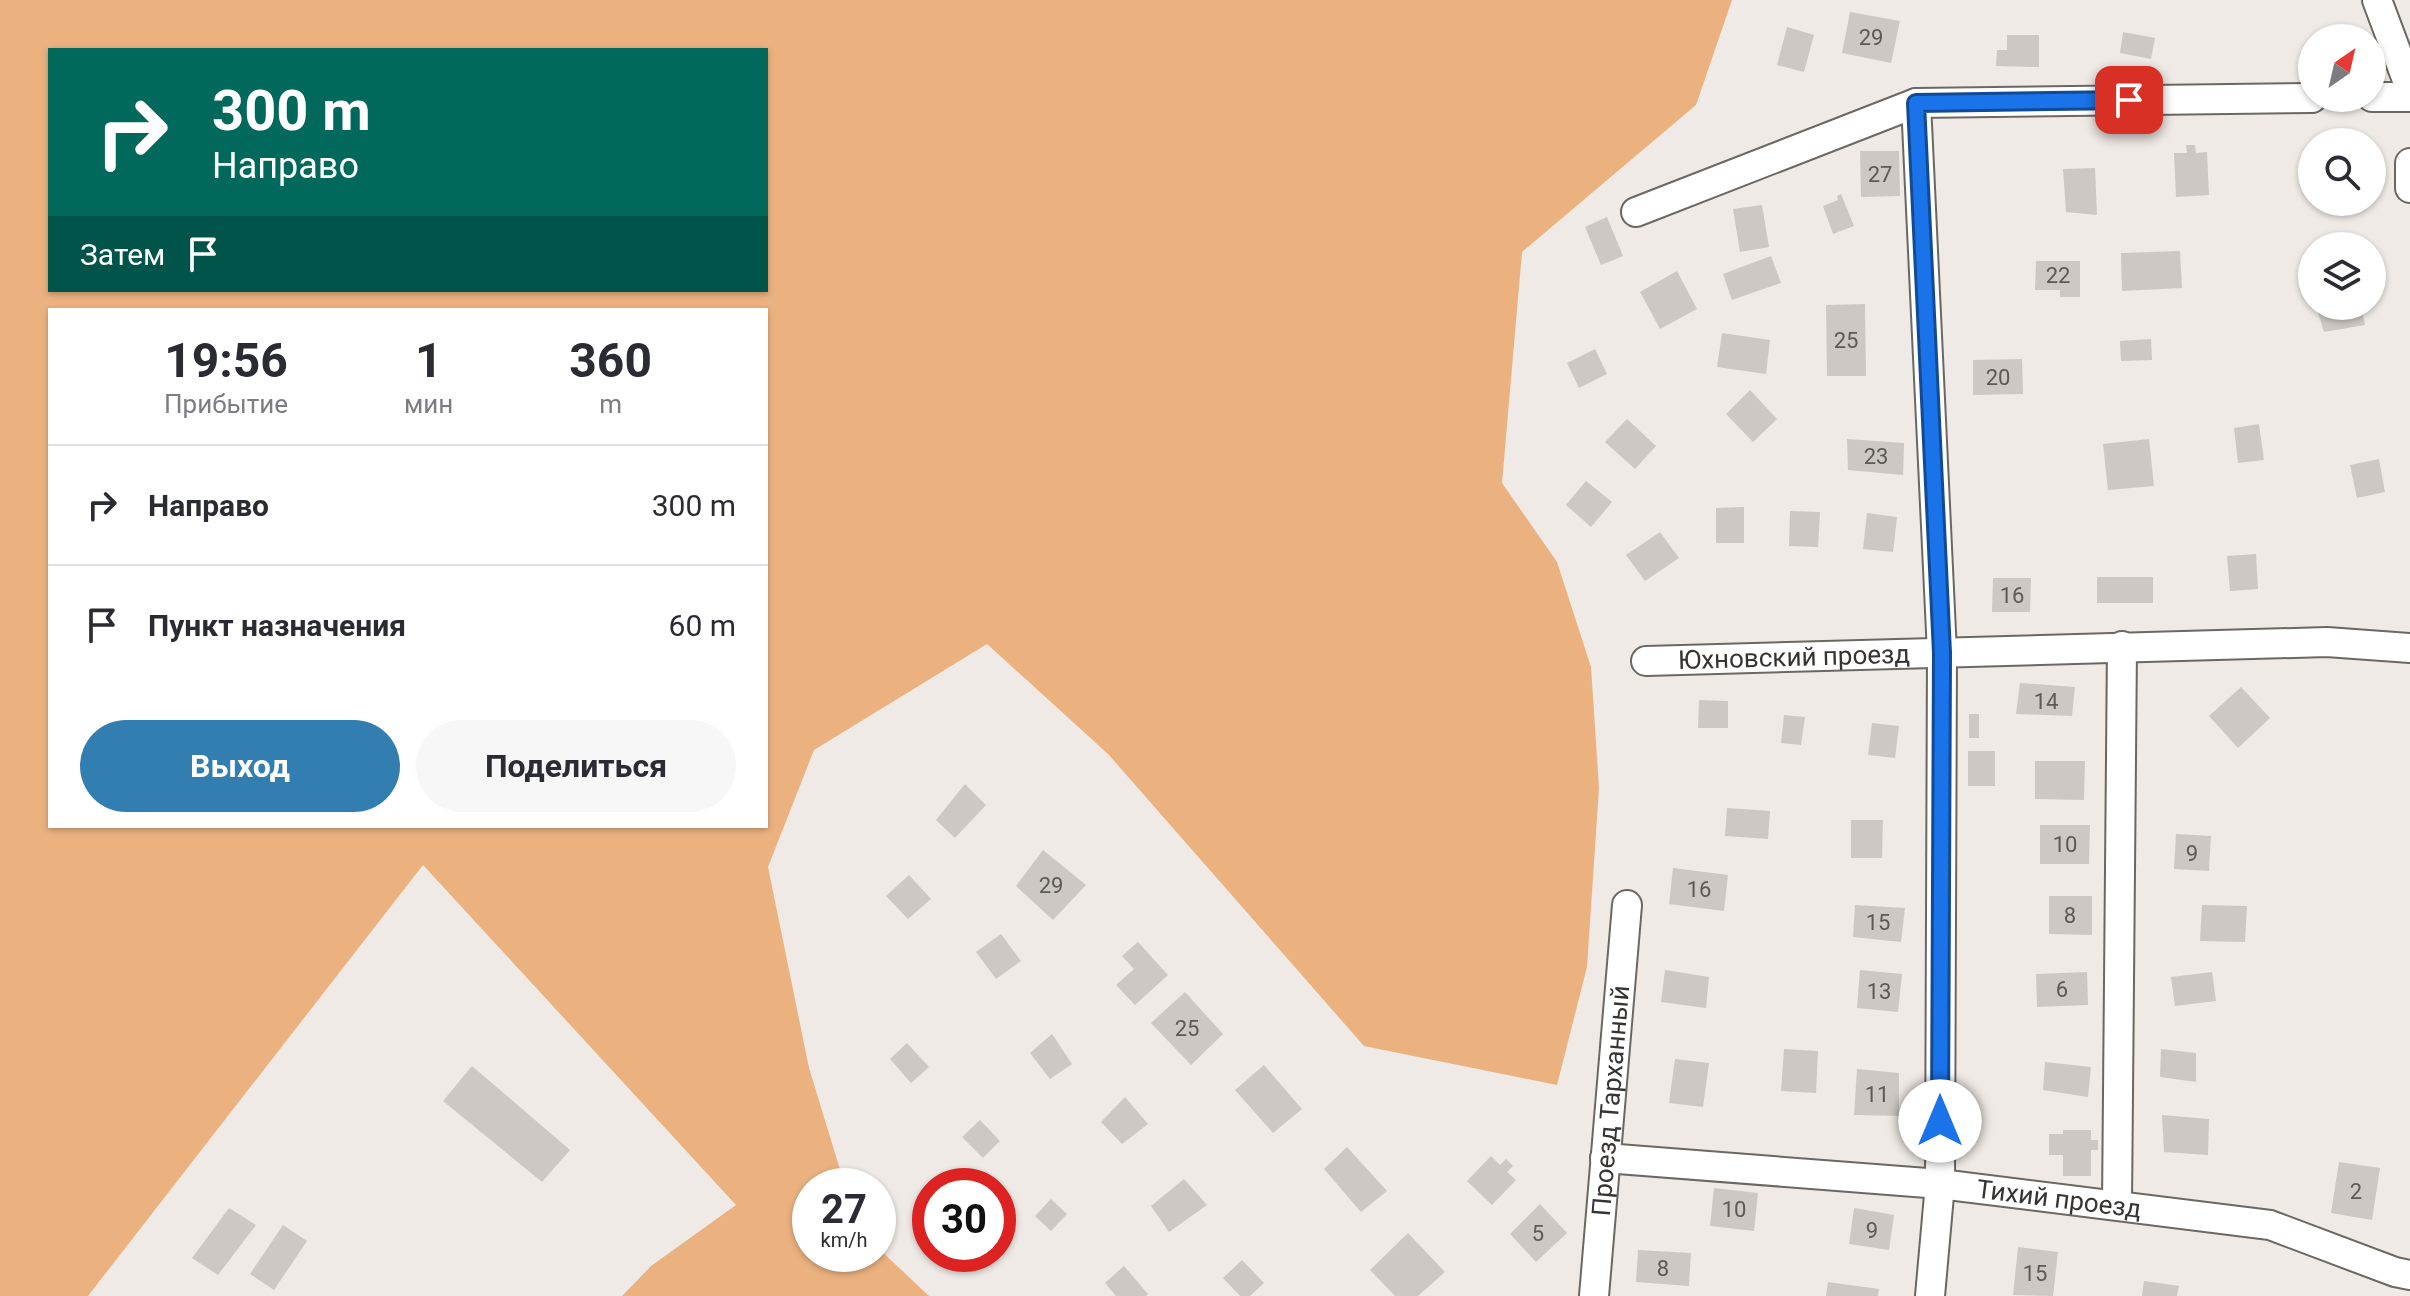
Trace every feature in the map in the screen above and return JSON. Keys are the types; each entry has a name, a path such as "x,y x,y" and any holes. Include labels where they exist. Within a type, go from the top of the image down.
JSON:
{"street":[{"path":"2377,0 2410,88"},
{"path":"2386,97 2410,97"},
{"path":"1636,212 1916,103 2298,98"},
{"path":"1916,103 1942,653 1940,1184 1930,1296"},
{"path":"2410,163 2410,185"},
{"name":"Юхновский проезд","path":"1646,661 2327,642 2410,648"},
{"path":"2117,1205 2122,646"},
{"name":"Проезд Тарханный","path":"1594,1296 1627,905"},
{"name":"Тихий проезд","path":"1605,1158 1940,1184 2270,1225 2410,1275"}],"shaded area":[{"path":"0,0 1732,0 1696,105 1522,252 1502,483 1557,562 1591,667 1599,788 1587,967 1557,1085 1364,1046 1108,754 987,644 814,750 768,867 809,1068 840,1168 792,1168 792,1272 896,1272 896,1265 929,1296 622,1296 651,1266 736,1205 423,865 88,1296 0,1296"}],"building":[{"path":"1850,12 1900,21 1891,63 1842,53"},
{"path":"1787,27 1814,35 1804,72 1777,65"},
{"path":"2123,32 2155,38 2151,59 2120,53"},
{"path":"2007,35 2039,35 2039,67 1996,66 1997,50 2007,50"},
{"path":"2186,145 2195,145 2196,153 2207,152 2209,195 2176,197 2174,153 2187,153"},
{"path":"1860,151 1899,151 1900,196 1861,197"},
{"path":"2095,168 2097,215 2066,212 2063,169"},
{"path":"1841,194 1854,226 1833,234 1823,206 1838,200 1837,196"},
{"path":"1762,205 1769,247 1740,252 1733,209"},
{"path":"1607,217 1623,256 1601,265 1585,227"},
{"path":"2180,251 2182,288 2122,291 2121,253"},
{"path":"1771,256 1781,283 1732,300 1723,274"},
{"path":"2036,261 2080,261 2080,297 2060,297 2060,290 2035,290"},
{"path":"1677,271 1697,309 1660,329 1640,292"},
{"path":"1865,304 1866,376 1827,376 1826,305"},
{"path":"2320,320 2364,320 2365,325 2324,332"},
{"path":"1722,333 1770,340 1766,374 1717,367"},
{"path":"2151,339 2152,360 2121,361 2120,341"},
{"path":"1595,349 1607,374 1579,388 1567,363"},
{"path":"2022,359 2023,394 1973,395 1973,360"},
{"path":"1750,390 1777,419 1753,442 1726,414"},
{"path":"1627,419 1656,446 1635,469 1605,442"},
{"path":"2259,424 2264,460 2238,463 2234,428"},
{"path":"1847,439 1904,443 1903,475 1848,470"},
{"path":"2149,439 2154,486 2108,490 2103,444"},
{"path":"2379,459 2385,492 2357,498 2350,465"},
{"path":"1586,481 1612,502 1591,527 1566,505"},
{"path":"1744,507 1744,543 1716,543 1716,508"},
{"path":"1790,511 1820,512 1818,547 1789,546"},
{"path":"1867,513 1897,517 1893,552 1863,549"},
{"path":"1660,532 1679,558 1645,581 1626,555"},
{"path":"2256,554 2258,589 2230,591 2227,556"},
{"path":"2097,577 2153,577 2153,603 2097,603"},
{"path":"1993,578 2031,578 2030,612 1992,612"},
{"path":"2020,683 2075,687 2072,716 2016,714"},
{"path":"2241,687 2270,718 2238,748 2209,716"},
{"path":"1699,700 1728,701 1728,728 1698,728"},
{"path":"1969,714 1979,714 1979,738 1969,738"},
{"path":"1784,715 1805,717 1801,745 1781,743"},
{"path":"1872,723 1899,726 1895,758 1868,755"},
{"path":"1968,751 1995,751 1995,786 1968,786"},
{"path":"2035,761 2085,761 2084,800 2035,799"},
{"path":"965,784 986,805 955,838 936,820"},
{"path":"1727,808 1770,811 1768,839 1725,836"},
{"path":"1851,820 1883,820 1882,858 1851,858"},
{"path":"2040,825 2090,825 2089,864 2040,864"},
{"path":"2176,834 2211,836 2209,871 2174,869"},
{"path":"1043,850 1086,885 1053,920 1016,886"},
{"path":"1673,868 1728,875 1724,911 1669,904"},
{"path":"909,875 931,899 908,919 886,896"},
{"path":"2049,896 2092,896 2092,935 2049,934"},
{"path":"1855,905 1905,908 1901,942 1853,937"},
{"path":"2202,905 2247,906 2245,942 2200,941"},
{"path":"1001,934 1021,961 996,979 976,952"},
{"path":"1138,942 1168,975 1135,1005 1116,985 1134,969 1122,956"},
{"path":"1665,970 1709,977 1706,1008 1661,1002"},
{"path":"1860,970 1902,974 1898,1012 1857,1008"},
{"path":"2087,972 2088,1005 2037,1007 2036,974"},
{"path":"2212,972 2216,1001 2175,1006 2171,977"},
{"path":"1185,992 1223,1034 1191,1065 1151,1023"},
{"path":"1052,1034 1072,1064 1050,1079 1030,1053"},
{"path":"907,1043 929,1067 911,1083 890,1059"},
{"path":"1784,1049 1818,1051 1816,1093 1781,1091"},
{"path":"2161,1049 2196,1053 2196,1082 2160,1077"},
{"path":"1675,1059 1709,1063 1703,1107 1669,1103"},
{"path":"2045,1062 2091,1067 2088,1097 2043,1090"},
{"path":"1264,1065 1302,1109 1273,1133 1235,1090"},
{"path":"472,1066 570,1150 542,1182 443,1101"},
{"path":"1857,1069 1899,1073 1899,1116 1854,1115"},
{"path":"1125,1097 1148,1124 1122,1144 1101,1122"},
{"path":"2162,1115 2209,1119 2208,1155 2164,1152"},
{"path":"980,1120 1000,1141 983,1158 962,1137"},
{"path":"2063,1130 2091,1130 2091,1140 2098,1140 2098,1150 2091,1150 2091,1176 2063,1176 2063,1155 2049,1155 2049,1134 2063,1134"},
{"path":"1347,1147 1387,1191 1361,1212 1324,1169"},
{"path":"1491,1156 1500,1165 1506,1159 1513,1166 1507,1172 1516,1180 1492,1205 1467,1181"},
{"path":"2339,1162 2380,1168 2372,1220 2331,1213"},
{"path":"1184,1179 1207,1205 1169,1232 1151,1206"},
{"path":"1714,1188 1758,1193 1754,1231 1710,1226"},
{"path":"1051,1199 1067,1214 1051,1231 1035,1216"},
{"path":"1540,1204 1567,1233 1536,1262 1510,1234"},
{"path":"229,1208 256,1225 218,1275 192,1258"},
{"path":"1854,1208 1894,1215 1889,1250 1849,1244"},
{"path":"283,1225 307,1241 274,1290 250,1274"},
{"path":"1408,1233 1445,1272 1418,1296 1395,1296 1370,1270"},
{"path":"2018,1247 2058,1252 2053,1296 2013,1295"},
{"path":"1638,1250 1691,1253 1689,1286 1636,1282"},
{"path":"1242,1260 1264,1283 1250,1296 1240,1296 1223,1278"},
{"path":"1124,1266 1148,1294 1146,1296 1116,1296 1105,1283"},
{"path":"2144,1281 2179,1286 2177,1296 2142,1296"},
{"path":"1828,1282 1879,1289 1878,1296 1826,1296"}],"route":[{"path":"1940,1121 1942,653 1916,103 2129,100"}]}
